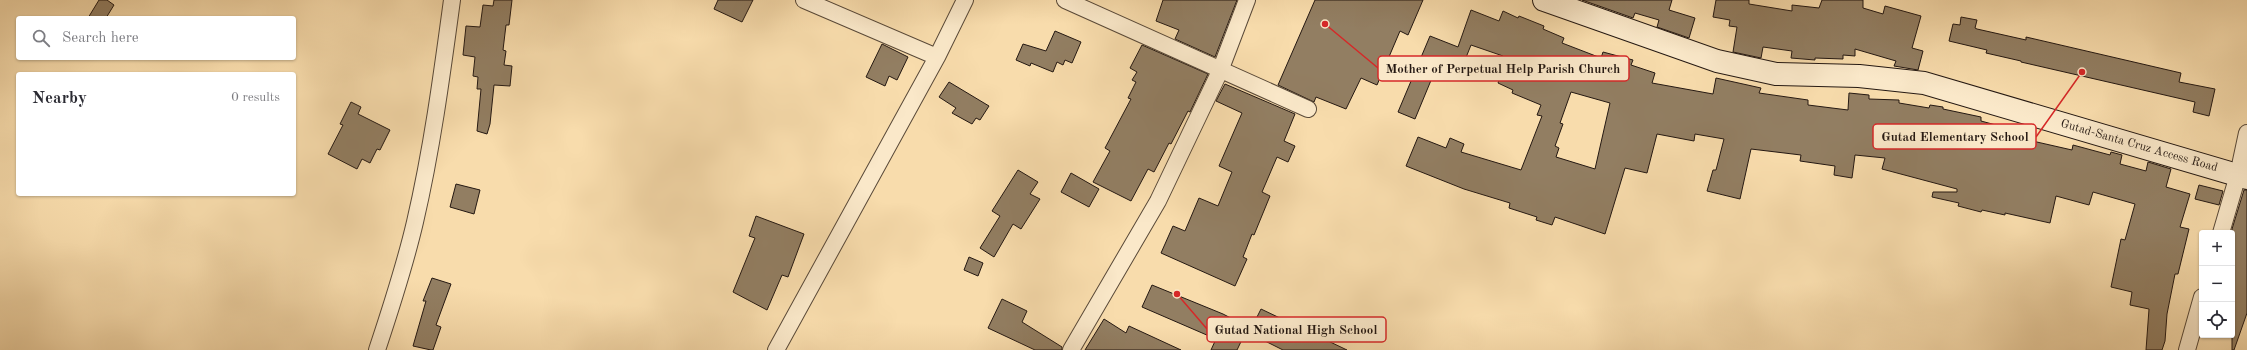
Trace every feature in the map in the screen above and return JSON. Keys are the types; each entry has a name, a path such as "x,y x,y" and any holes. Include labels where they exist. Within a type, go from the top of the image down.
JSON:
{"main road":[{"name":"Gutad-Santa Cruz Access Road","path":"1544,0 1718,61 1776,74 1859,76 1924,84 2242,176"}],"street":[{"path":"377,350 400,278 415,222 436,120 452,0"},
{"path":"804,0 937,57"},
{"path":"776,350 937,57 965,0"},
{"path":"1065,0 1123,25 1220,71 1308,109"},
{"path":"1071,350 1158,201 1220,71 1247,0"},
{"path":"2222,230 2242,176 2247,133"},
{"path":"2187,350 2201,302"}],"building":[{"path":"99,0 107,0 114,5 107,16 89,16"},
{"path":"494,0 512,0 509,25 506,25 503,50 506,51 504,65 512,66 510,86 494,85 490,124 487,134 477,131 481,89 477,89 478,77 473,76 475,57 463,55 466,26 480,27 483,5 493,6"},
{"path":"718,0 753,0 742,22 714,9"},
{"path":"1163,0 1237,0 1215,57 1175,39 1179,30 1156,21"},
{"path":"1315,0 1423,0 1408,35 1400,31 1377,85 1361,78 1346,109 1316,97 1314,102 1278,85"},
{"path":"1582,0 1672,0 1669,10 1695,18 1689,38 1657,27 1659,20 1635,13 1633,18"},
{"path":"1716,0 1749,0 1749,4 1792,11 1792,5 1819,8 1822,0 1863,0 1863,8 1883,14 1885,6 1921,16 1912,48 1923,51 1918,70 1894,66 1896,61 1855,49 1855,56 1843,55 1843,59 1815,58 1815,60 1791,58 1792,51 1763,47 1761,58 1733,52 1737,27 1729,26 1730,20 1713,17"},
{"path":"1471,10 1499,21 1503,11 1518,18 1519,16 1544,26 1543,29 1564,38 1562,43 1601,58 1603,52 1633,60 1631,65 1655,73 1652,83 1713,94 1716,78 1761,88 1759,93 1808,100 1808,105 1848,110 1849,93 1869,95 1869,99 1899,100 1899,103 1929,108 1930,105 1943,107 1943,109 1981,117 1981,121 2029,134 2028,140 2072,150 2073,145 2110,155 2111,152 2122,155 2120,164 2146,171 2148,162 2171,169 2166,187 2190,194 2180,227 2189,229 2178,274 2175,274 2167,314 2165,341 2162,350 2146,350 2149,309 2130,305 2132,292 2111,287 2121,239 2125,240 2135,204 2093,192 2089,205 2056,196 2050,223 2005,213 2005,215 1982,210 1981,212 1958,206 1959,203 1932,197 1933,192 1957,192 1957,189 1882,169 1885,158 1855,155 1852,178 1834,175 1835,166 1800,161 1801,155 1751,149 1740,199 1707,191 1713,170 1716,170 1724,139 1695,134 1694,141 1657,134 1647,173 1625,168 1605,234 1555,217 1552,225 1536,220 1537,217 1509,208 1510,203 1464,189 1406,166 1418,137 1446,148 1450,138 1464,144 1461,152 1521,170 1542,116 1537,115 1541,105 1512,93 1513,90 1498,83 1506,63 1501,61 1503,56 1471,45 1457,80 1447,76 1450,66 1439,61 1415,119 1398,112 1430,36 1458,47","holes":["1571,92 1610,103 1595,169 1556,157 1559,148 1555,146 1563,124 1560,123"]},
{"path":"1961,17 1977,20 1975,28 1977,29 2026,40 2026,37 2181,73 2179,82 2215,89 2209,116 2193,112 2195,102 2021,62 1986,53 1987,50 1949,41 1953,24 1960,25"},
{"path":"1055,31 1081,42 1072,63 1065,60 1063,65 1057,62 1053,72 1031,63 1030,66 1016,60 1023,44 1046,51"},
{"path":"882,44 908,57 897,80 889,76 885,86 866,77"},
{"path":"1142,45 1208,74 1190,112 1188,111 1171,144 1169,143 1154,172 1148,169 1131,201 1093,182 1110,151 1105,148 1131,99 1128,98 1136,82 1132,80 1137,72 1130,68"},
{"path":"949,82 989,106 980,120 976,118 972,124 952,113 956,108 939,97"},
{"path":"1225,84 1295,114 1284,141 1295,146 1288,162 1277,157 1262,192 1270,196 1243,257 1247,259 1235,286 1161,253 1173,226 1185,231 1199,198 1218,206 1232,172 1219,166 1242,113 1216,101"},
{"path":"351,102 361,107 358,114 390,130 380,150 377,149 370,163 362,159 357,169 328,154 343,125 340,124"},
{"path":"1018,170 1038,182 1030,194 1040,199 1021,229 1013,224 994,257 980,248 1000,216 992,211"},
{"path":"1071,173 1099,189 1089,207 1061,192"},
{"path":"456,184 480,190 474,214 450,207"},
{"path":"2199,185 2223,191 2219,205 2195,199"},
{"path":"2244,190 2247,190 2247,313 2234,350 2232,350 2232,338 2235,338 2235,230 2232,229"},
{"path":"756,216 804,234 788,277 782,275 767,310 733,292 755,238 749,236"},
{"path":"969,257 983,263 978,276 964,270"},
{"path":"432,278 451,284 436,325 441,327 433,350 431,350 413,346 426,301 423,301"},
{"path":"1152,285 1223,314 1248,327 1237,350 1211,350 1216,339 1142,307"},
{"path":"1002,299 1027,311 1022,322 1062,347 1062,350 1035,350 988,328"},
{"path":"1261,309 1347,350 1283,350 1249,333"},
{"path":"1104,319 1126,333 1129,326 1181,350 1085,350"}],"place":[{"name":"Mother of Perpetual Help Parish Church","path":"1325,24"},
{"name":"Gutad Elementary School","path":"2082,72"},
{"name":"Gutad National High School","path":"1177,294"}]}
